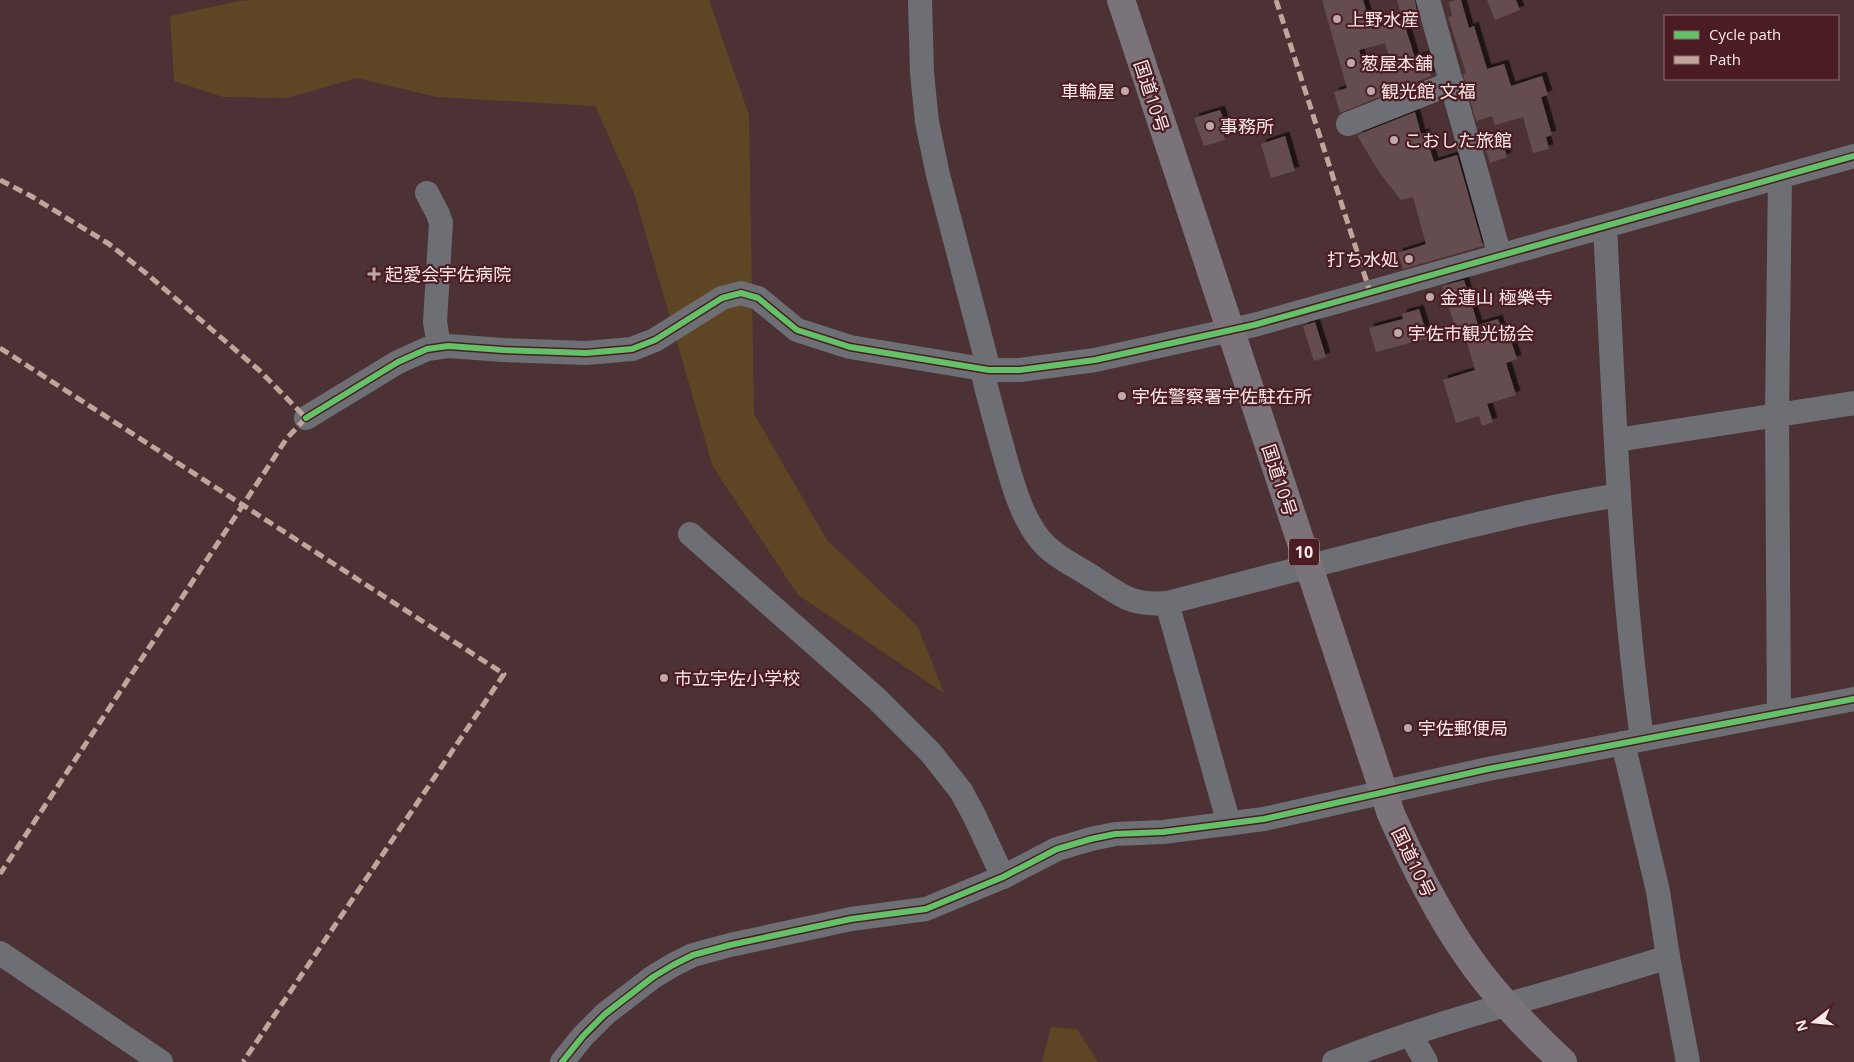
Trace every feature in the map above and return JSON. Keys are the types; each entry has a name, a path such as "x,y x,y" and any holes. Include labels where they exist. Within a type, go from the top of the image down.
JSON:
{"highway":[{"name":"国道10号","path":"1120,0 1391,814 1429,894 1472,963 1506,1004 1563,1062"}],"street":[{"path":"920,0 922,73 927,122 938,176 1014,488 1031,527 1045,545 1059,557 1092,576 1120,596 1135,602 1167,604 1308,566 1533,510 1619,495"},
{"path":"1428,0 1500,256"},
{"path":"1348,124 1452,83"},
{"path":"306,418 398,362 427,349 439,346 586,353 632,349 655,340 722,298 741,293 758,298 789,325 803,333 850,347 986,370 1020,370 1095,360 1230,331 1854,156"},
{"path":"1779,713 1777,415 1780,177"},
{"path":"427,193 441,223 435,322 439,346"},
{"path":"1605,227 1633,741 1668,957 1688,1062"},
{"path":"1617,440 1854,403"},
{"path":"690,534 876,698 931,753 961,791 1003,877"},
{"path":"1167,604 1229,824"},
{"path":"562,1062 582,1036 605,1014 653,977 693,955 730,945 851,919 926,909 1003,877 1057,849 1091,839 1115,834 1163,832 1229,824 1317,808 1488,769 1854,699"},
{"path":"0,953 161,1062"},
{"path":"1334,1062 1410,1034 1506,1004 1597,980 1668,957"},
{"path":"1410,1034 1426,1062"}],"shaded area":[{"path":"709,0 749,115 754,414 827,540 918,627 944,693 798,595 713,467 634,193 595,106 436,97 357,78 287,98 223,97 174,81 170,16 239,1"},
{"path":"1051,1027 1077,1029 1098,1062 1042,1062"}],"building":[{"path":"1322,0 1363,0 1372,29 1403,20 1415,58 1425,55 1431,76 1340,113 1334,92 1347,88","holes":["1385,43 1392,67 1366,72 1359,50"]},
{"path":"1397,0 1415,0 1417,13 1402,17"},
{"path":"1461,0 1469,28 1474,26 1487,69 1504,64 1511,86 1542,76 1548,95 1541,97 1552,135 1546,137 1549,149 1533,153 1523,117 1495,125 1492,116 1476,121 1463,74 1466,73 1448,17 1452,16 1449,2"},
{"path":"1487,0 1516,0 1520,10 1495,20"},
{"name":"事務所","path":"1220,110 1226,126 1222,127 1225,140 1204,146 1194,118"},
{"path":"1415,112 1421,134 1425,133 1434,162 1457,155 1483,246 1403,269 1398,253 1426,244 1413,197 1401,200 1379,172 1357,135"},
{"path":"1285,136 1295,171 1271,178 1261,144"},
{"path":"1502,140 1507,157 1490,163 1484,145"},
{"path":"1464,280 1478,325 1498,319 1506,343 1511,341 1517,359 1506,363 1516,395 1487,404 1493,422 1482,426 1479,416 1456,423 1443,380 1475,370 1466,339 1460,341 1442,286"},
{"name":"宇佐市観光協会","path":"1419,309 1428,338 1376,352 1369,328 1403,319 1402,314"},
{"path":"1315,322 1326,357 1314,361 1303,326"}],"marked path":[{"path":"1276,0 1370,292"},
{"path":"0,180 31,196 109,244 147,274 260,371 306,418 287,438 0,874"},
{"path":"0,348 504,674 243,1062"}],"cycle path":[{"path":"306,418 398,362 427,349 448,346 586,353 632,349 655,340 722,298 741,293 758,298 797,330 850,347 989,370 1020,370 1095,360 1254,325 1854,156"},
{"path":"562,1062 583,1036 605,1014 653,977 693,955 730,945 851,919 926,909 1003,877 1057,849 1091,839 1115,834 1163,832 1264,819 1488,769 1854,699"}],"place":[{"name":"上野水産","path":"1337,19"},
{"name":"葱屋本舗","path":"1351,63"},
{"name":"車輪屋","path":"1125,91"},
{"name":"観光館 文福","path":"1371,91"},
{"name":"事務所","path":"1210,126"},
{"name":"こおした旅館","path":"1394,140"},
{"name":"打ち水処","path":"1409,259"},
{"name":"起愛会宇佐病院","path":"374,274"},
{"name":"金蓮山 極樂寺","path":"1430,297"},
{"name":"宇佐市観光協会","path":"1398,333"},
{"name":"宇佐警察署宇佐駐在所","path":"1122,396"},
{"name":"市立宇佐小学校","path":"664,678"},
{"name":"宇佐郵便局","path":"1408,728"}]}
